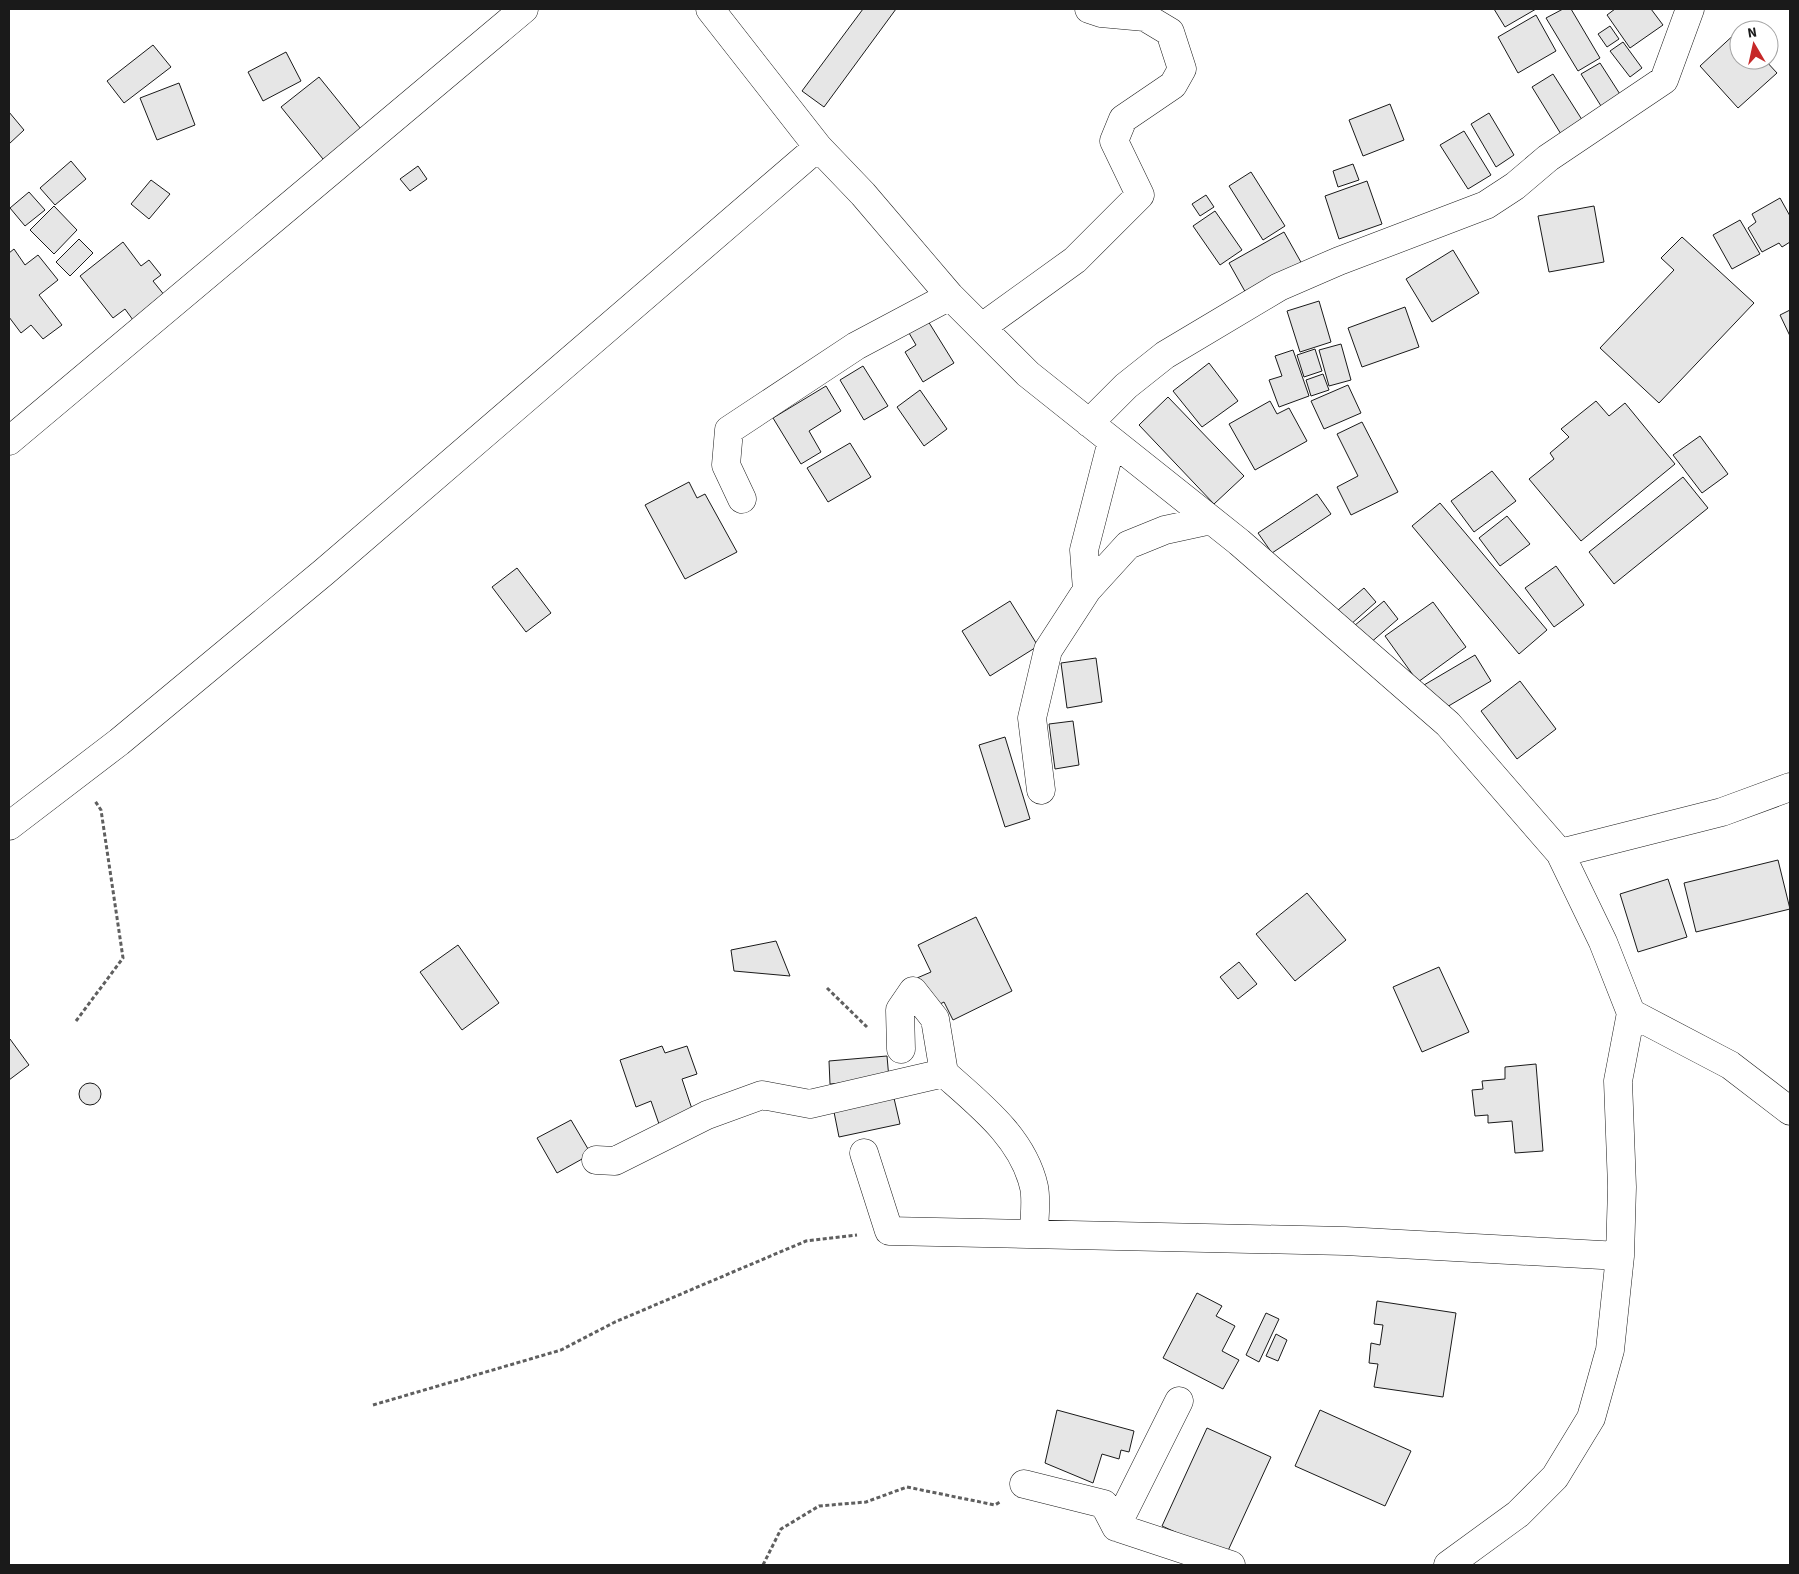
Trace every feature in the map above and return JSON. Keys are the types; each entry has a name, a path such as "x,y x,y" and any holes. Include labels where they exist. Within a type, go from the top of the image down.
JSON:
{"street":[{"path":"9,441 524,9"},
{"path":"710,9 818,147 863,194 950,296 1028,374 1211,520 1448,724 1560,852 1603,942 1631,1013 1618,1081 1622,1187 1620,1256 1610,1350 1591,1418 1555,1477 1518,1514 1448,1565"},
{"path":"982,327 1075,260 1140,195 1114,141 1123,119 1173,85 1182,69 1170,32 1145,17 1100,13 1089,9"},
{"path":"1089,423 1126,386 1165,355 1279,287 1339,261 1486,206 1515,186 1548,158 1664,80 1690,9"},
{"path":"9,826 79,773 317,578 818,147"},
{"path":"742,498 726,466 729,430 856,346 950,296"},
{"path":"1087,590 1084,550 1112,441"},
{"path":"1041,790 1032,718 1048,650 1087,590 1128,545 1164,530 1211,520"},
{"path":"1560,852 1722,812 1790,787"},
{"path":"901,1049 900,1010 913,991 934,1019 944,1073 990,1114 1020,1150 1034,1188 1034,1234"},
{"path":"1631,1013 1730,1065 1790,1111"},
{"path":"596,1160 615,1161 707,1115 762,1096 810,1104 944,1073"},
{"path":"864,1153 889,1231 1345,1241 1620,1256"},
{"path":"1116,1527 1179,1401"},
{"path":"1024,1484 1104,1504 1116,1527 1231,1565"}],"path":[{"path":"76,1021 123,958 101,810 79,773"},
{"path":"373,1405 561,1350 616,1322 806,1241 889,1231"},
{"path":"763,1565 781,1529 819,1506 866,1502 907,1487 995,1505 1024,1484"}],"building":[{"path":"863,9 896,9 824,107 802,91"},
{"path":"1494,9 1536,9 1505,27"},
{"path":"1563,9 1571,9 1600,58 1578,71 1546,18"},
{"path":"1615,9 1651,9 1663,25 1630,48 1607,15"},
{"path":"1536,15 1556,51 1518,73 1498,37"},
{"path":"1610,26 1619,39 1607,47 1598,34"},
{"path":"1729,39 1729,70 1774,70 1777,73 1738,108 1700,66"},
{"path":"1623,42 1642,68 1630,77 1610,51"},
{"path":"153,45 171,67 124,103 107,81"},
{"path":"286,52 301,81 263,101 248,72"},
{"path":"1600,63 1625,102 1606,114 1581,74"},
{"path":"1553,74 1586,126 1564,139 1532,87"},
{"path":"319,77 365,134 327,164 281,107"},
{"path":"179,83 195,125 157,140 140,98"},
{"path":"1390,104 1404,140 1363,156 1349,120"},
{"path":"9,112 24,130 9,144"},
{"path":"1489,113 1514,155 1496,167 1471,124"},
{"path":"1464,131 1491,175 1468,189 1440,145"},
{"path":"71,161 86,179 55,205 40,188"},
{"path":"1353,164 1359,180 1338,187 1333,171"},
{"path":"418,166 427,179 410,191 400,179"},
{"path":"1251,172 1285,226 1263,240 1229,186"},
{"path":"151,180 170,194 149,219 131,204"},
{"path":"1367,181 1382,224 1339,239 1325,196"},
{"path":"29,192 45,210 25,226 10,208"},
{"path":"1206,195 1214,207 1200,216 1192,204"},
{"path":"1780,198 1790,216 1790,242 1782,247 1779,243 1762,252 1748,228 1756,222 1752,214"},
{"path":"54,206 77,230 54,254 30,230"},
{"path":"1594,206 1604,262 1549,272 1538,216"},
{"path":"1215,211 1242,250 1220,265 1193,226"},
{"path":"1740,220 1760,254 1732,269 1713,235"},
{"path":"1284,232 1302,264 1247,295 1229,263"},
{"path":"1682,237 1754,303 1659,403 1600,348 1674,270 1661,258"},
{"path":"79,239 93,253 70,276 56,262"},
{"path":"123,242 141,266 149,260 161,275 153,281 165,296 133,320 125,309 113,318 80,276"},
{"path":"14,249 25,265 38,255 58,280 39,295 62,325 43,339 31,325 21,333 9,317 9,253"},
{"path":"1453,250 1479,293 1432,322 1406,279"},
{"path":"1319,301 1331,342 1300,352 1287,311"},
{"path":"1405,307 1419,347 1362,367 1348,328"},
{"path":"1790,310 1790,336 1780,315"},
{"path":"928,321 954,363 923,382 905,352 916,345 909,333"},
{"path":"1341,344 1351,380 1329,386 1319,350"},
{"path":"1315,349 1322,371 1304,377 1297,355"},
{"path":"1293,350 1309,396 1279,407 1269,380 1282,376 1275,356"},
{"path":"1209,363 1238,401 1202,427 1173,391"},
{"path":"863,366 888,406 864,420 840,380"},
{"path":"1323,374 1329,390 1311,396 1306,380"},
{"path":"1348,385 1361,413 1324,429 1311,401"},
{"path":"826,386 841,411 809,431 821,452 801,464 773,418"},
{"path":"920,390 947,429 924,446 897,407"},
{"path":"1168,397 1244,476 1214,504 1139,425"},
{"path":"1270,401 1277,414 1289,408 1307,441 1255,470 1229,424"},
{"path":"1596,401 1609,416 1625,403 1675,464 1581,541 1529,479 1554,459 1550,453 1569,437 1561,429"},
{"path":"1362,422 1398,492 1351,515 1337,487 1358,476 1337,434"},
{"path":"1700,436 1728,474 1702,493 1673,455"},
{"path":"850,443 871,477 828,502 807,468"},
{"path":"1492,471 1516,501 1474,532 1451,501"},
{"path":"1683,477 1708,508 1614,584 1589,552"},
{"path":"689,482 697,498 705,494 737,552 685,579 645,505"},
{"path":"1317,494 1331,514 1272,553 1258,533"},
{"path":"1440,503 1547,630 1519,654 1412,526"},
{"path":"1507,516 1530,544 1500,566 1479,538"},
{"path":"1556,566 1584,605 1554,627 1525,588"},
{"path":"517,568 551,613 526,632 492,587"},
{"path":"1364,588 1376,602 1350,625 1338,610"},
{"path":"1010,601 1038,646 990,676 962,631"},
{"path":"1384,601 1398,619 1369,644 1354,626"},
{"path":"1433,602 1466,647 1418,682 1385,636"},
{"path":"1475,655 1491,681 1440,711 1424,685"},
{"path":"1096,658 1102,702 1067,708 1061,663"},
{"path":"1520,681 1556,729 1517,759 1481,711"},
{"path":"1073,721 1079,765 1055,769 1049,724"},
{"path":"1005,737 1030,819 1005,827 979,745"},
{"path":"1778,860 1790,909 1696,932 1684,883"},
{"path":"1668,879 1687,937 1638,952 1620,894"},
{"path":"1307,893 1346,940 1295,981 1256,934"},
{"path":"976,917 1012,991 953,1020 944,1002 932,1008 917,978 931,972 918,945"},
{"path":"776,941 790,976 734,971 731,950"},
{"path":"458,945 499,1003 462,1030 420,972"},
{"path":"1239,962 1257,984 1238,999 1220,977"},
{"path":"1439,967 1469,1032 1422,1052 1393,987"},
{"path":"9,1040 29,1065 9,1080"},
{"path":"662,1046 665,1053 687,1046 697,1074 682,1079 693,1112 659,1124 651,1101 636,1107 620,1060"},
{"path":"887,1056 889,1079 830,1084 829,1061"},
{"path":"1536,1064 1543,1151 1515,1153 1512,1121 1488,1123 1488,1115 1475,1116 1472,1090 1483,1089 1482,1081 1505,1079 1505,1067"},
{"path":"90,1083 98,1086 101,1094 98,1102 90,1105 82,1102 79,1094 82,1086"},
{"path":"893,1094 900,1124 839,1137 833,1107"},
{"path":"571,1120 591,1154 557,1173 537,1138"},
{"path":"1197,1293 1222,1306 1216,1316 1235,1326 1222,1351 1239,1360 1223,1389 1163,1358"},
{"path":"1377,1301 1456,1313 1443,1397 1374,1387 1378,1364 1369,1363 1371,1343 1380,1345 1383,1325 1374,1324"},
{"path":"1266,1313 1279,1319 1259,1362 1246,1355"},
{"path":"1276,1334 1287,1340 1278,1361 1266,1356"},
{"path":"1057,1410 1134,1431 1129,1452 1121,1450 1119,1459 1102,1454 1093,1483 1045,1463"},
{"path":"1320,1410 1411,1451 1385,1506 1295,1466"},
{"path":"1207,1428 1271,1457 1226,1555 1162,1526"}]}
